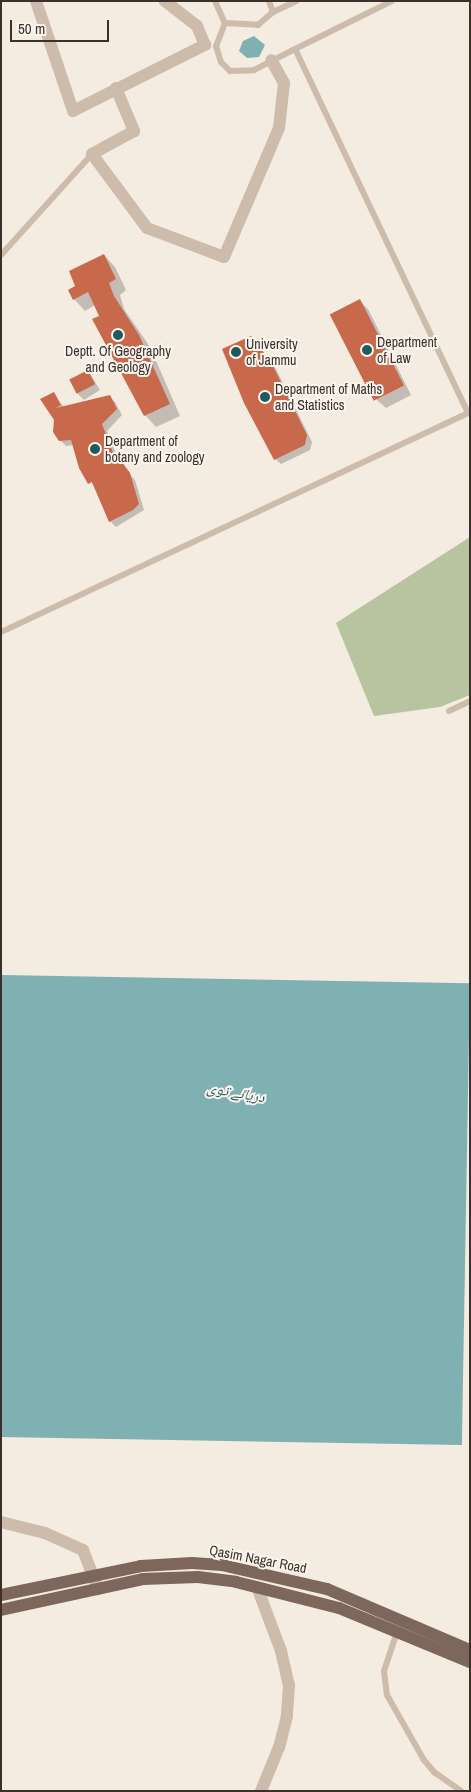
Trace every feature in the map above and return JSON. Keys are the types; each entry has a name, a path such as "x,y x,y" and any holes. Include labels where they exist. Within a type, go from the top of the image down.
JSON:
{"main road":[{"name":"Qasim Nagar Road","path":"1,1595 141,1566 192,1563 247,1570 327,1589 470,1650"},
{"name":"Qasim Nagar Road","path":"1,1610 98,1589 176,1577 257,1586 339,1608 470,1662"}],"street":[{"path":"36,1 73,111 205,44 197,26 165,1"},
{"path":"116,88 134,132 92,154 147,228 224,257 278,128 284,83 271,60"},
{"path":"1,1522 70,1542 83,1550 98,1589"},
{"path":"257,1586 281,1651 289,1685 287,1716 279,1747 261,1791"}],"lane":[{"path":"214,1 225,23 216,46 221,62 230,71 254,70 392,1"},
{"path":"269,1 273,12"},
{"path":"225,23 258,25 273,12 297,1"},
{"path":"1,632 469,415 295,49"},
{"path":"1,255 92,154"},
{"path":"449,711 470,701"},
{"path":"397,1632 384,1671 387,1695 424,1760 434,1772 461,1791"}],"green space":[{"path":"470,537 470,695 440,707 374,716 336,623"}],"water":[{"path":"254,36 265,45 259,57 247,58 239,51 243,41"},
{"name":"دریائے توی","path":"1,975 470,983 462,1445 1,1437"}],"building":[{"name":"Deptt. Of Geography and Geology","path":"104,254 116,279 109,283 114,296 139,335 170,404 144,416 92,319 99,316 88,292 73,300 68,290 75,286 69,271"},
{"name":"Department of Law","path":"360,299 404,385 374,401 330,314"},
{"name":"Department of Maths and Statistics","path":"251,336 271,362 307,435 305,445 274,460 244,403 222,349"},
{"path":"88,370 95,384 77,394 69,380"},
{"name":"Department of botany and zoology","path":"54,392 61,405 56,408 110,395 117,409 102,424 117,463 122,462 130,473 139,504 133,510 109,522 92,482 88,484 79,468 71,440 59,441 53,432 54,420 40,399"}],"place":[{"name":"Deptt. Of Geography and Geology","path":"118,335"},
{"name":"Department of Law","path":"367,350"},
{"name":"University of Jammu","path":"236,352"},
{"name":"Department of Maths and Statistics","path":"265,397"},
{"name":"Department of botany and zoology","path":"95,449"}]}
